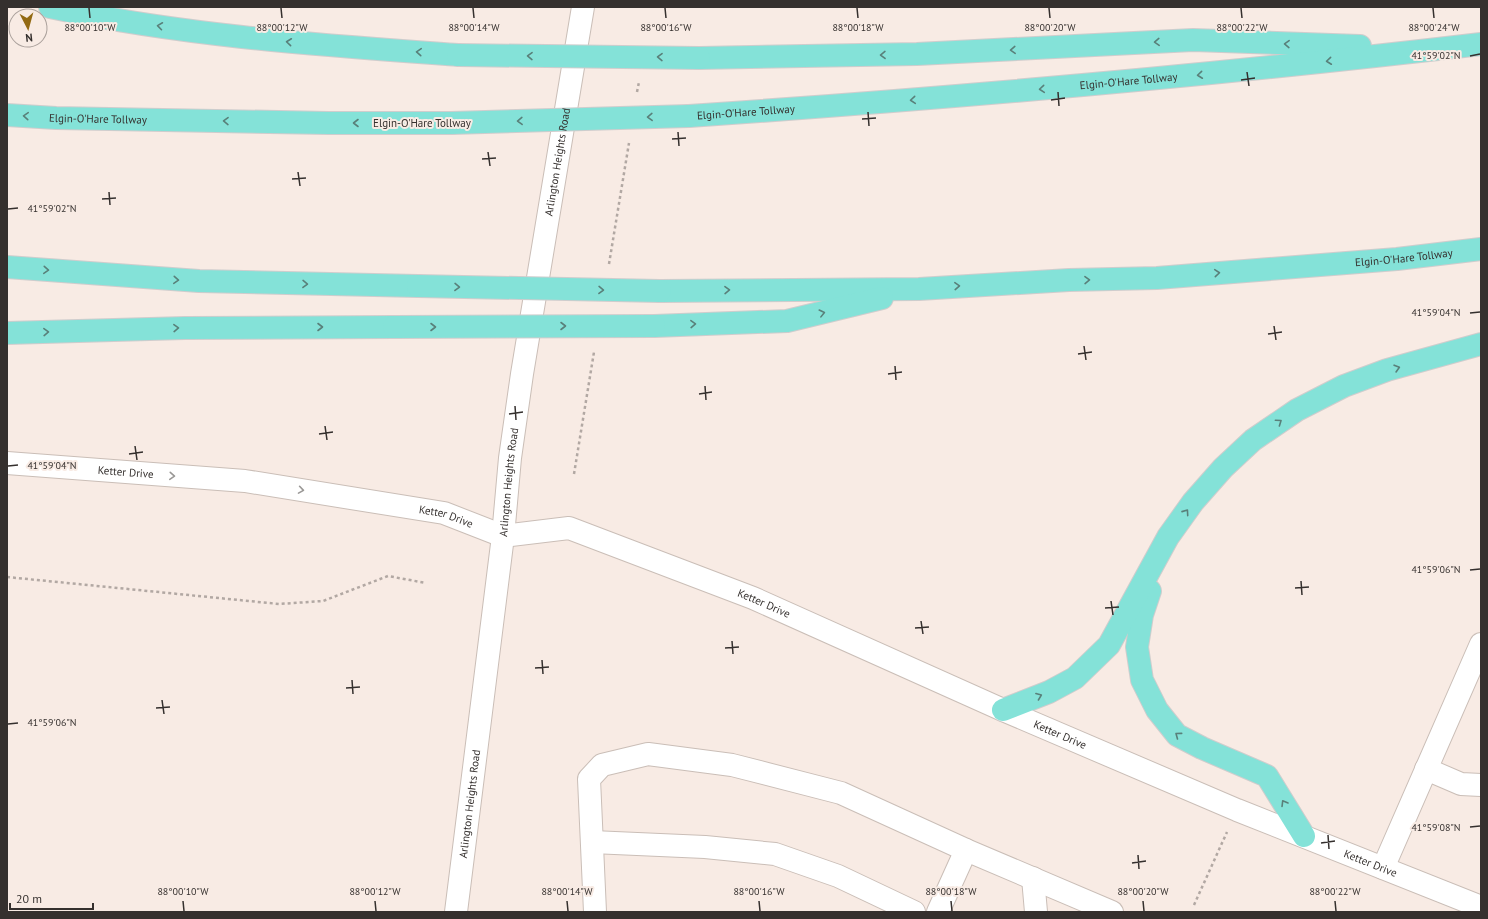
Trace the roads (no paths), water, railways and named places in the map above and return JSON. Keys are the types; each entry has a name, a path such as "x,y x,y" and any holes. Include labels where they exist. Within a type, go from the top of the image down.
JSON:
{"highway":[{"path":"50,7 97,17 206,33 307,44 458,54 699,58 917,54 1193,40 1437,49"},
{"name":"Elgin-O'Hare Tollway","path":"7,114 56,118 313,123 451,123 689,116 880,103 1115,83 1481,44"},
{"name":"Elgin-O'Hare Tollway","path":"7,267 199,281 660,291 918,288 1069,280 1157,278 1397,259 1481,249"},
{"path":"7,333 185,328 654,326 787,321 918,288"},
{"path":"1002,710 1049,692 1075,678 1109,645 1168,537 1193,502 1223,468 1253,440 1297,410 1344,386 1387,370 1481,344"},
{"path":"1168,537 1142,615 1137,647 1142,680 1157,710 1177,736 1267,776 1304,836"}],"street":[{"name":"Arlington Heights Road","path":"456,912 503,536 510,458 522,374 583,7"},
{"name":"Ketter Drive","path":"7,463 245,481 444,513 503,536 569,528 753,598 1002,710 1237,810 1481,907"},
{"path":"1383,868 1481,644"},
{"path":"595,912 589,779 602,765 648,754 732,765 841,793 966,850 1112,912"},
{"path":"1426,769 1462,784 1481,785"},
{"path":"592,842 705,847 774,854 838,876 914,912"},
{"path":"938,912 966,850"},
{"path":"1033,878 1036,912"}]}
